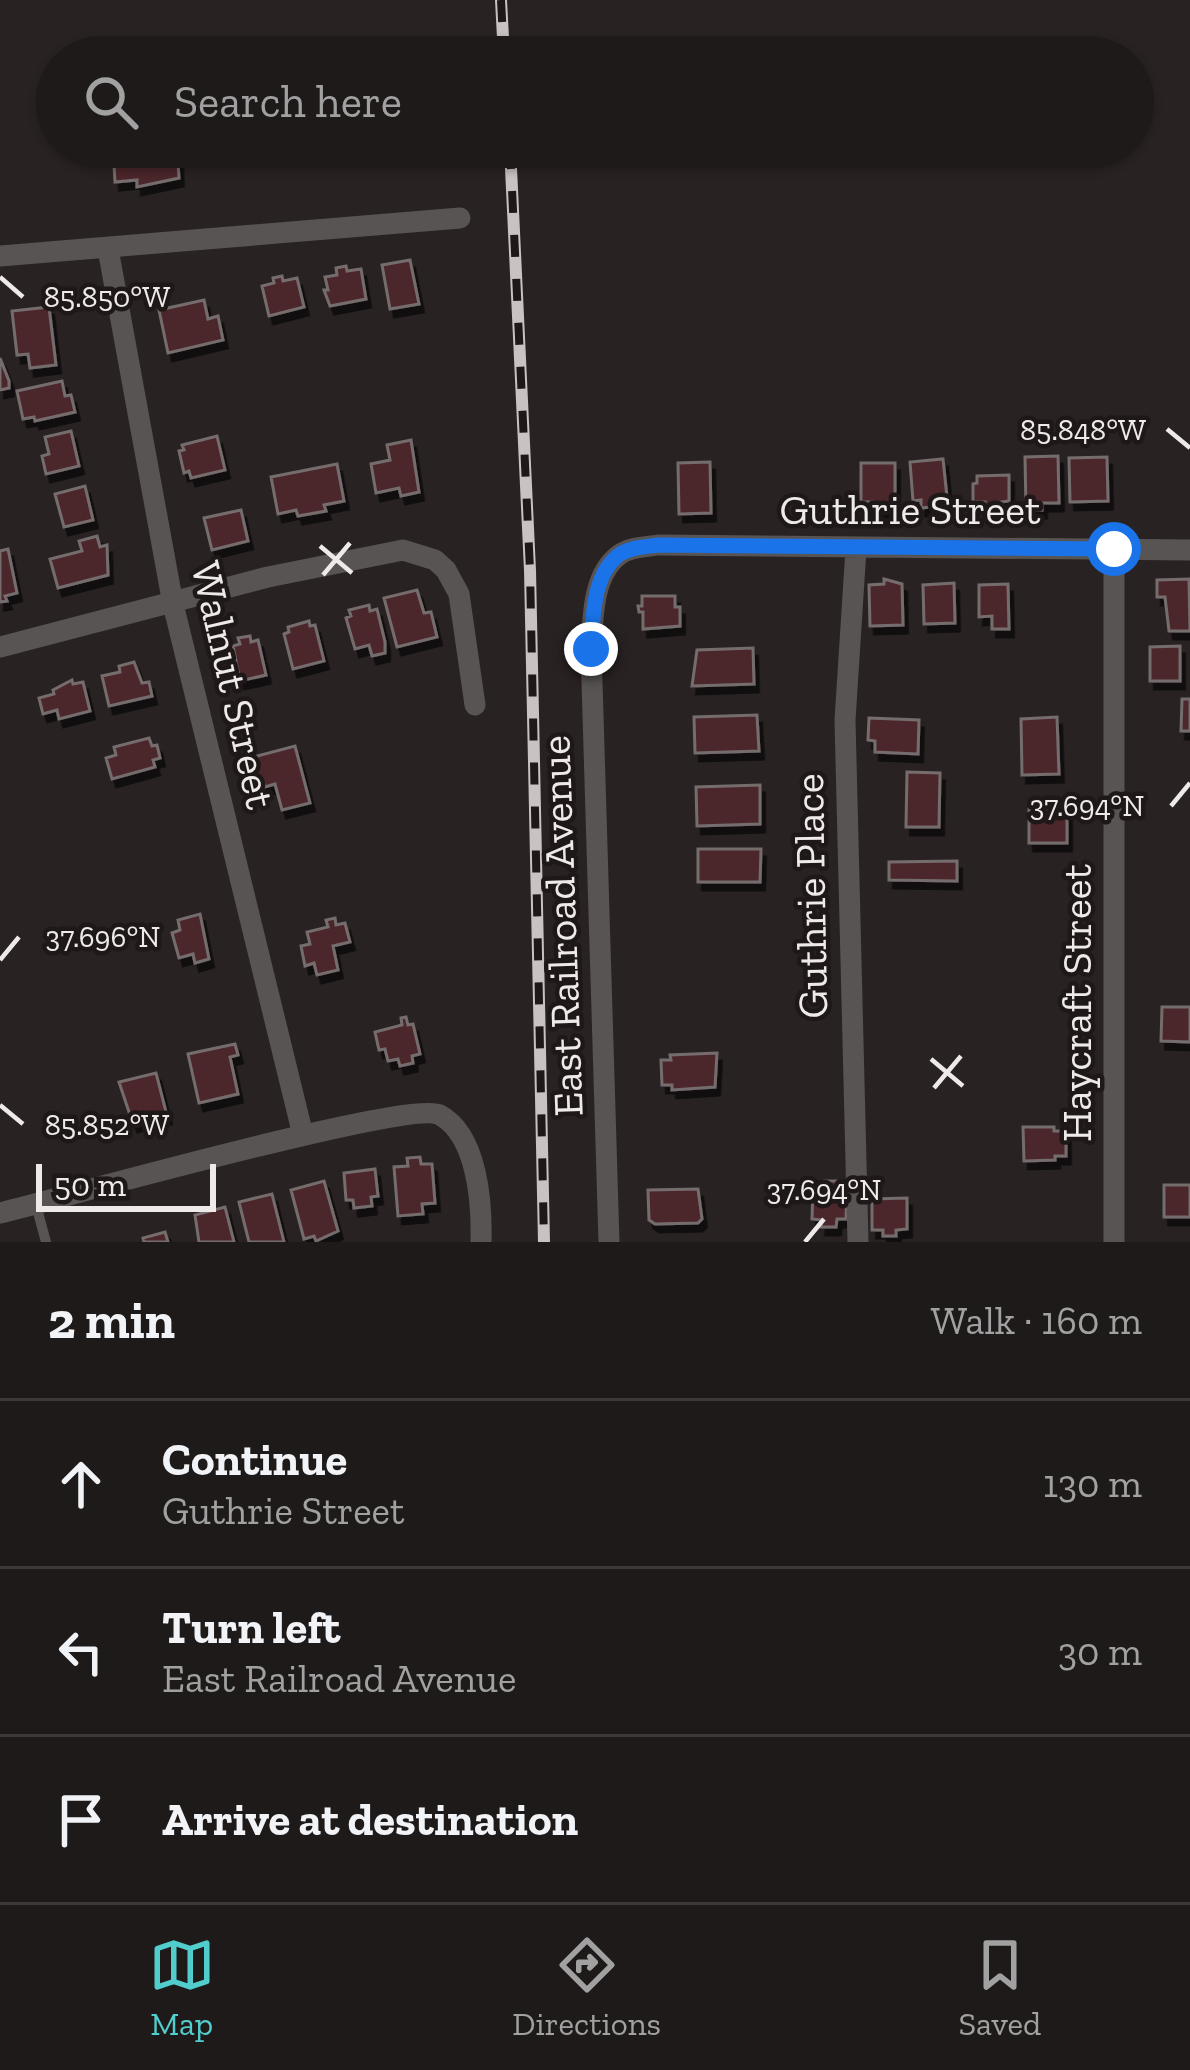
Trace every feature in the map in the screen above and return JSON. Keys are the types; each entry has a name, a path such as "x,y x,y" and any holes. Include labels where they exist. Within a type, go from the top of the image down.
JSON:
{"street":[{"path":"0,256 460,218"},
{"name":"Walnut Street","path":"107,249 172,604 303,1135"},
{"name":"Guthrie Street","path":"630,550 658,545 1190,550"},
{"name":"Haycraft Street","path":"1114,549 1114,1242"},
{"path":"0,647 403,550 419,552 446,570 459,594 475,705"},
{"name":"East Railroad Avenue","path":"609,1242 591,649 600,582 619,555 630,550"},
{"name":"Guthrie Place","path":"856,550 845,720 858,1242"},
{"path":"0,1213 303,1135 426,1111 435,1112 458,1132 467,1151 479,1202 481,1242"}],"lane":[{"path":"35,1204 46,1242"}],"building":[{"path":"114,168 178,168 179,178 137,187 137,180 115,182"},
{"path":"410,260 419,304 390,309 382,265"},
{"path":"346,266 347,271 361,269 366,299 330,306 325,277 337,275 336,268"},
{"path":"282,276 283,281 297,278 304,307 269,316 262,286"},
{"path":"204,300 208,319 218,316 223,340 168,353 159,310"},
{"path":"49,307 56,365 30,368 28,354 17,355 12,311"},
{"path":"0,358 9,388 0,390"},
{"path":"62,381 75,412 23,419 17,391"},
{"path":"71,431 79,466 46,474 45,437"},
{"path":"217,436 225,470 191,478 189,471 184,473 182,445"},
{"path":"411,440 419,492 401,496 399,488 376,493 371,464 390,460 387,445"},
{"path":"1058,456 1059,503 1042,503 1042,510 1026,511 1025,457"},
{"path":"1107,457 1108,501 1070,502 1069,458"},
{"path":"943,459 947,497 940,498 940,506 921,508 921,500 913,501 910,462"},
{"path":"710,462 711,513 679,514 678,463"},
{"path":"861,463 895,463 895,509 873,509 873,502 861,502"},
{"path":"337,464 344,501 324,505 326,511 278,514 271,477"},
{"path":"1009,475 1009,501 1001,502 1001,511 985,511 985,502 973,502 977,476"},
{"path":"85,486 93,520 64,527 55,494"},
{"path":"241,510 248,541 212,550 204,518"},
{"path":"97,536 100,547 107,545 108,575 58,588 50,559 82,551 79,541"},
{"path":"8,549 17,593 0,602 0,551"},
{"path":"884,579 902,584 903,625 870,626 869,585 884,584"},
{"path":"1189,579 1190,631 1169,631 1165,597 1157,597 1157,580"},
{"path":"954,583 955,623 924,624 923,585"},
{"path":"1008,584 1009,629 992,629 992,616 979,617 979,585"},
{"path":"417,590 424,613 431,612 437,637 397,647 384,598"},
{"path":"642,596 675,596 680,626 643,629 643,612 638,606 642,606"},
{"path":"369,605 370,611 377,609 385,642 385,653 372,656 369,645 355,649 346,618 351,616 349,610"},
{"path":"309,621 310,626 315,625 324,661 293,669 284,634 288,627"},
{"path":"250,636 251,642 258,640 266,675 240,681 233,646 240,644 238,638"},
{"path":"1180,646 1180,681 1150,681 1150,647"},
{"path":"753,648 754,684 692,686 697,650"},
{"path":"134,662 142,683 149,682 152,696 109,706 102,676"},
{"path":"72,680 73,684 83,682 90,711 59,719 57,710 43,714 39,698 54,694 53,690"},
{"path":"1182,699 1190,699 1190,731 1181,731"},
{"path":"757,715 759,751 695,753 694,717"},
{"path":"1057,717 1059,774 1022,775 1021,719"},
{"path":"869,718 919,720 918,754 875,752 875,741 868,740"},
{"path":"149,738 152,746 157,745 160,758 153,760 155,767 112,779 106,758 116,755 114,747"},
{"path":"295,746 310,803 282,810 275,784 257,783 252,763 258,761 257,756"},
{"path":"907,772 940,773 939,827 906,827"},
{"path":"760,785 760,824 697,826 696,787"},
{"path":"1029,809 1067,809 1067,843 1029,843"},
{"path":"698,849 761,849 760,882 698,882"},
{"path":"957,861 957,881 889,880 889,862"},
{"path":"200,914 209,959 195,963 193,954 179,958 172,933 180,930 178,920"},
{"path":"335,918 336,925 345,923 350,942 333,946 338,970 317,975 314,963 305,966 301,946 310,944 307,932 328,927 326,920"},
{"path":"1162,1007 1190,1007 1190,1042 1161,1041"},
{"path":"406,1017 408,1025 413,1024 420,1054 412,1056 413,1063 400,1066 398,1059 388,1061 385,1049 379,1050 375,1032 402,1025 401,1018"},
{"path":"235,1044 238,1055 230,1057 238,1094 199,1103 188,1054"},
{"path":"717,1053 715,1087 672,1090 672,1085 662,1085 661,1060 671,1060 670,1055"},
{"path":"156,1073 167,1116 133,1124 119,1082"},
{"path":"1023,1127 1066,1131 1066,1156 1024,1161"},
{"path":"420,1157 421,1164 432,1164 435,1203 422,1204 423,1214 398,1216 394,1167 408,1166 407,1158"},
{"path":"375,1169 378,1196 371,1197 372,1206 354,1208 353,1200 346,1200 344,1173"},
{"path":"324,1181 338,1231 316,1241 314,1236 304,1239 291,1190"},
{"path":"824,1181 847,1188 846,1219 837,1219 836,1227 821,1227 822,1220 812,1219 813,1187 823,1187"},
{"path":"1164,1185 1190,1185 1190,1217 1164,1217"},
{"path":"698,1189 702,1219 698,1223 655,1224 649,1220 648,1190"},
{"path":"272,1194 284,1242 249,1242 239,1202"},
{"path":"907,1198 907,1229 896,1230 896,1236 872,1230 872,1199"},
{"path":"225,1207 234,1242 199,1242 195,1215"},
{"path":"165,1232 168,1242 144,1242 143,1238"}],"railway":[{"path":"501,0 503,36"},
{"path":"511,168 530,570 544,1242"}],"route":[{"path":"591,649 600,582 619,555 630,550 658,545 1114,549"}]}
